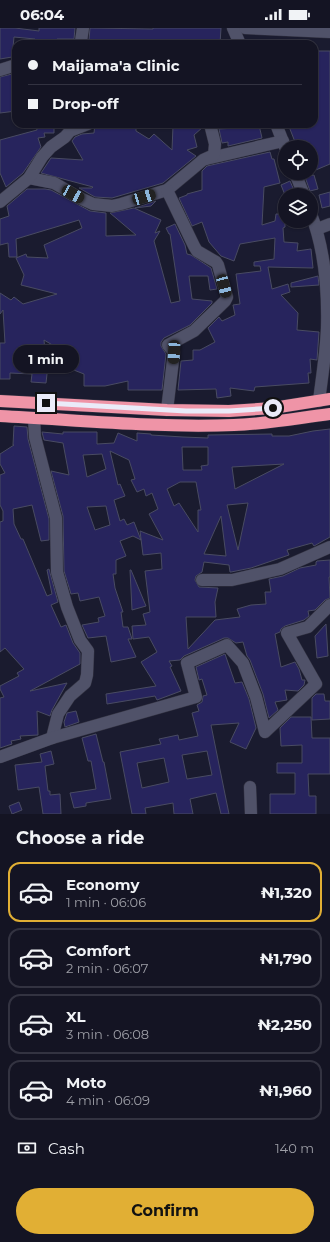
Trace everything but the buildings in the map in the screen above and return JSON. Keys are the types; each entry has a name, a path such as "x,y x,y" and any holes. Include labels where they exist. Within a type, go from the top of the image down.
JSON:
{"highway":[{"path":"0,401 167,410 229,411 273,408 325,400"},
{"path":"0,416 130,424 234,425 280,421 328,414"}],"street":[{"path":"80,40 83,28"},
{"path":"233,28 238,40"},
{"path":"246,28 330,32"},
{"path":"0,70 12,66"},
{"path":"0,202 29,178 42,157 51,147 65,137 70,131 78,128"},
{"path":"29,178 54,183 93,204 104,206 121,204 167,190 203,160 214,155 215,144 211,128"},
{"path":"278,128 282,140"},
{"path":"203,160 278,145"},
{"path":"167,190 197,251 216,262 218,265 227,297 225,301 194,331 168,345 174,352 167,410"},
{"path":"325,400 327,328 325,268 317,229 330,224"},
{"path":"34,418 35,437 56,518 57,572 67,607 80,640 88,651 87,675 85,683 70,696 58,714 52,738"},
{"path":"202,580 232,580 280,569 330,547"},
{"path":"0,757 52,738 196,697 187,663 227,645 244,663 256,697 265,732 316,684 287,633 308,627 330,605"},
{"path":"250,787 251,814"}],"route":[{"path":"46,403 186,411 229,411 273,408"}]}
